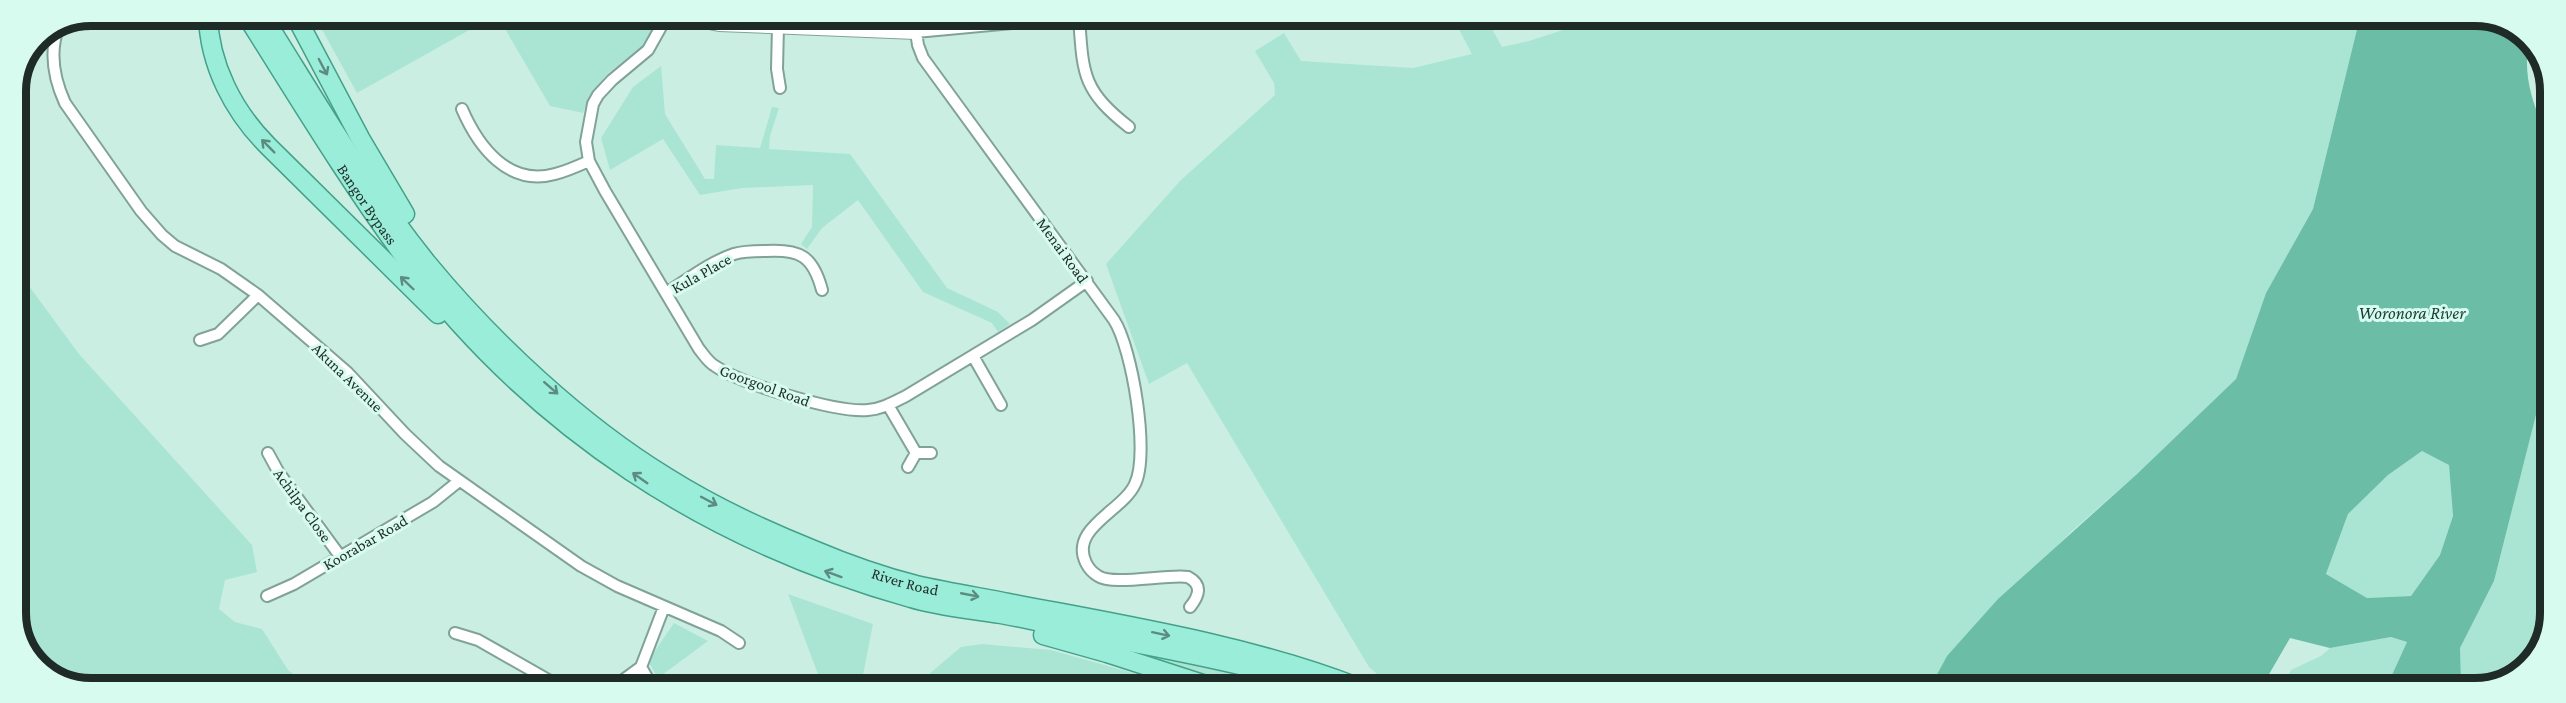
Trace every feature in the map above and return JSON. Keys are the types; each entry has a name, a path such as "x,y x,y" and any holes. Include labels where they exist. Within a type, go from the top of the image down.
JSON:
{"main road":[{"path":"210,26 220,73 236,108 249,126 472,347 512,378"},
{"name":"Bangor Bypass","path":"253,26 319,131 409,261 451,313 512,378"},
{"name":"Bangor Bypass","path":"269,26 344,145 404,232 451,290 507,349"},
{"path":"301,26 366,148 415,230 507,349"},
{"name":"River Road","path":"507,349 604,433 667,478 753,524 865,571 918,585 1231,648 1328,678"},
{"name":"River Road","path":"512,378 576,432 646,482 691,510 758,543 834,574 913,599 1001,614 1290,678"},
{"path":"962,609 1003,625 1107,653 1184,678"}],"street":[{"name":"Goorgool Road","path":"661,26 648,50 612,80 593,104 586,142 589,161 699,349 712,364 728,374 830,408 870,410 888,405 973,356 1032,320 1087,282"},
{"path":"780,88 777,69 778,26 916,32 979,26"},
{"path":"1084,26 1083,68 1087,82 1095,96 1129,127"},
{"name":"Menai Road","path":"916,32 923,58 1119,327 1128,351 1134,382 1140,470 1135,485 1084,539 1082,554 1088,567 1098,577 1111,580 1188,577 1194,580 1199,591 1197,599 1190,607"},
{"name":"Akuna Avenue","path":"56,35 53,62 58,89 64,103 141,211 152,225 175,246 221,269 258,295 347,372 419,448 459,481 581,566 617,586 721,632 739,643"},
{"path":"462,109 485,151 505,167 530,176 553,175 589,161"},
{"name":"Kula Place","path":"666,293 734,254 788,250 809,261 818,273 822,290"},
{"path":"200,340 218,334 258,295"},
{"path":"973,356 1002,405"},
{"path":"888,405 916,453"},
{"name":"Achilpa Close","path":"268,453 279,473 340,556"},
{"path":"916,453 931,453"},
{"path":"908,467 916,453"},
{"name":"Koorabar Road","path":"267,596 294,584 433,502 459,481"},
{"path":"626,678 641,667 664,607"},
{"path":"455,633 478,640 545,678"},
{"path":"641,667 647,678"}],"shaded area":[{"path":"320,26 476,26 357,93"},
{"path":"503,26 653,26 644,45 607,74 589,97 583,113 550,106"},
{"path":"1457,26 1490,26 1502,47 1575,26 2358,26 2313,209 2266,293 2236,379 2137,474 2072,531 1947,656 1935,678 1382,678 1369,667 1187,363 1149,384 1106,264 1180,181 1275,95 1274,83 1255,51 1284,33 1301,61 1413,68 1472,54"},
{"path":"661,66 665,114 705,179 714,179 716,145 760,148 772,107 779,108 770,136 769,149 850,154 947,288 998,312 1010,324 998,332 992,323 923,292 858,200 822,228 807,249 801,244 812,227 813,185 742,188 700,195 663,139 610,170 601,138 633,87"},
{"path":"26,282 79,354 252,545 257,572 225,580 219,609 235,622 262,629 288,670 298,678 91,678 66,673 54,667 34,645 26,617"},
{"path":"2540,400 2540,621 2536,637 2530,649 2508,669 2484,677 2461,678 2460,648 2494,581"},
{"path":"2422,451 2449,464 2453,516 2440,555 2411,596 2367,598 2326,574 2348,514 2388,475"},
{"path":"788,594 873,624 863,675 851,678 819,678"},
{"path":"674,623 708,641 658,678 648,661"},
{"path":"2391,637 2407,642 2391,678 2287,678 2291,670 2321,656 2330,648"},
{"path":"982,644 1051,650 1146,678 924,678 961,647"},
{"path":"1134,653 1261,678 1197,678"},
{"path":"366,674 377,678 359,678"},
{"path":"426,675 430,678 400,678"}],"water":[{"name":"Woronora River","path":"2358,26 2484,26 2512,36 2527,51 2528,81 2540,119 2540,400 2494,581 2460,648 2461,678 2391,678 2407,642 2391,637 2330,648 2290,638 2267,678 1935,678 1947,656 1998,599 2137,474 2236,379 2266,293 2313,209","holes":["2422,451 2449,465 2453,516 2440,555 2411,596 2367,598 2326,574 2348,514 2388,475"]}]}
